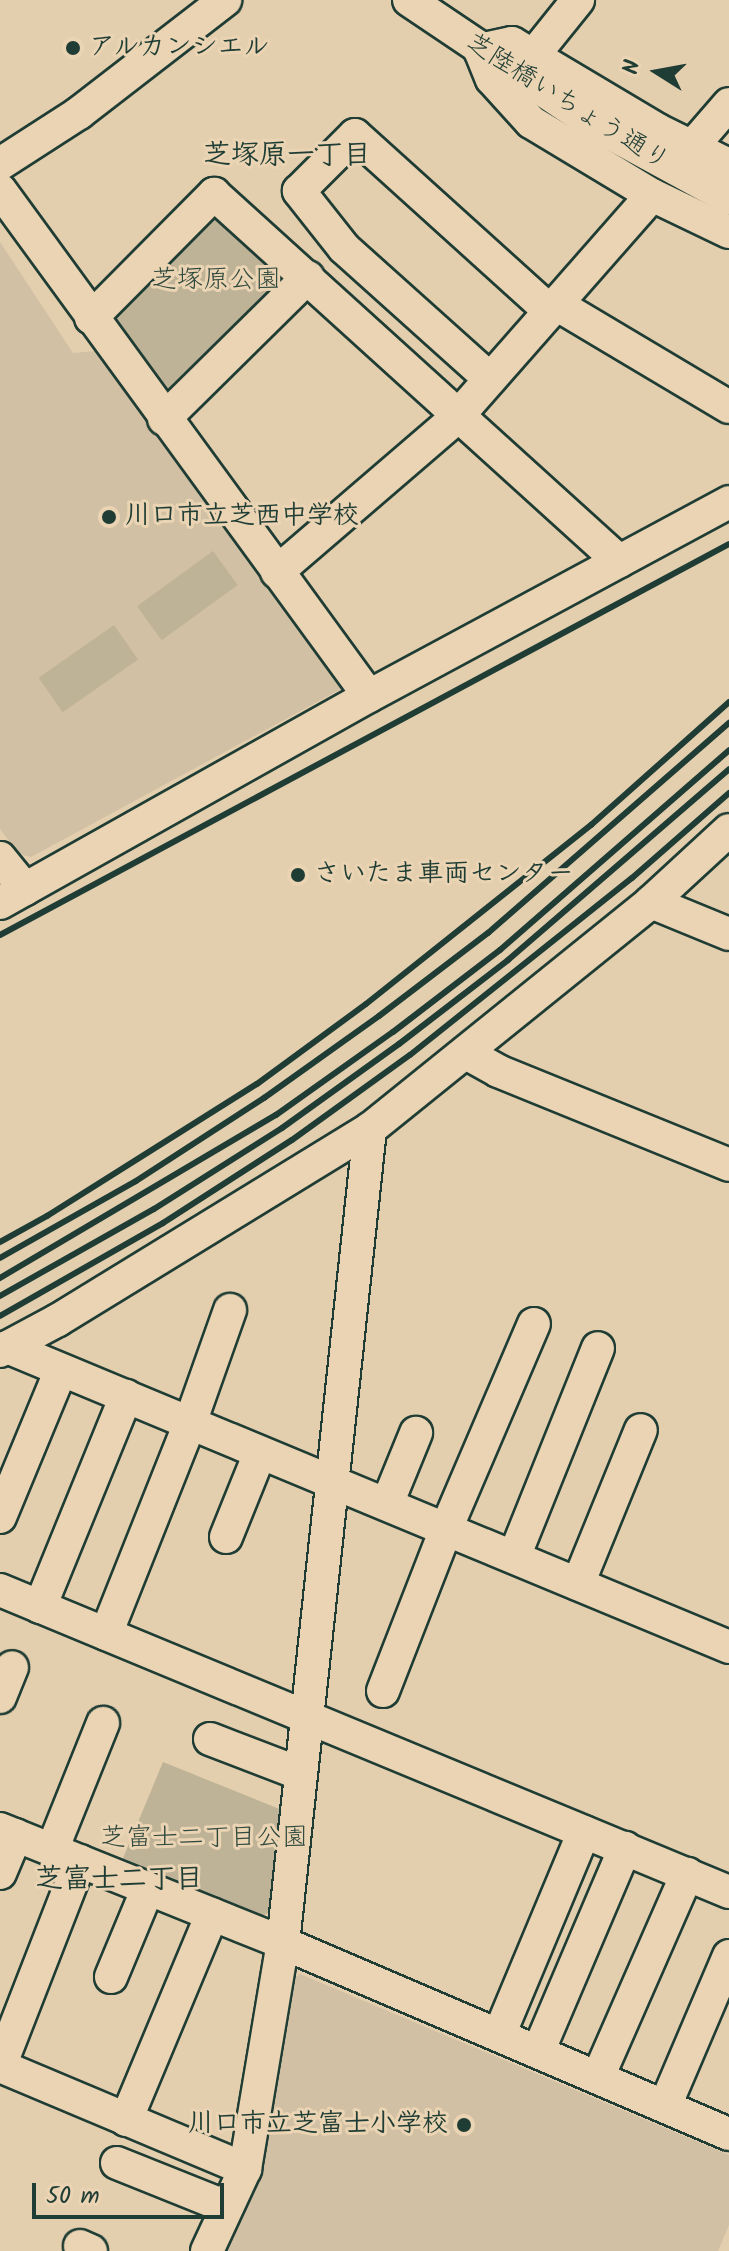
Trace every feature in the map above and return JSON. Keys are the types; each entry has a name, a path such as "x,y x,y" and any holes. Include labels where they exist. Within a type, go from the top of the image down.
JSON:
{"street":[{"path":"0,164 79,113 225,0"},
{"name":"芝陸橋いちょう通り","path":"409,0 595,125 729,198"},
{"path":"533,56 578,0"},
{"path":"729,165 691,148 512,43 480,50 492,79 531,122 652,195 729,232"},
{"path":"691,148 729,104"},
{"path":"490,379 344,248 299,191 355,135 553,308 729,407"},
{"path":"0,190 164,419 369,696"},
{"path":"91,318 214,194 619,561"},
{"path":"277,572 457,417 652,195"},
{"path":"164,419 308,277"},
{"path":"0,858 12,896 369,696 729,502"},
{"path":"3,1349 58,1320 370,1129 651,902 729,830"},
{"path":"651,902 729,934"},
{"path":"466,1053 498,1071 729,1165"},
{"path":"207,2251 245,2169 283,1943 370,1129"},
{"path":"106,1634 190,1423 230,1310"},
{"path":"383,1691 446,1529 534,1324"},
{"path":"514,1557 598,1348"},
{"path":"3,1349 126,1396 729,1647"},
{"path":"0,1517 61,1370"},
{"path":"40,1607 126,1396"},
{"path":"578,1584 641,1430"},
{"path":"387,1504 416,1433"},
{"path":"226,1537 260,1453"},
{"path":"0,1590 729,1892"},
{"path":"0,1697 12,1667"},
{"path":"103,1723 66,1855 0,2066 245,2169"},
{"path":"210,1739 301,1774"},
{"path":"0,1873 8,1832 283,1943 729,2134"},
{"path":"499,2035 584,1832"},
{"path":"538,2052 625,1848"},
{"path":"598,2077 687,1874"},
{"path":"111,1977 148,1888"},
{"path":"126,2120 212,1914"},
{"path":"665,2106 729,1956"},
{"path":"117,2163 227,2207"}],"shaded area":[{"name":"川口市立芝西中学校","path":"0,242 73,353 96,351 341,680 341,689 31,857 19,854 0,829"},
{"name":"川口市立芝富士小学校","path":"300,1974 729,2155 729,2225 718,2251 221,2251 269,2138 287,1984"}],"green space":[{"name":"芝塚原公園","path":"205,217 224,218 287,274 287,286 172,398 113,328 115,309"},
{"path":"213,551 238,585 162,640 137,606"},
{"path":"114,625 138,659 63,712 39,678"},
{"name":"芝富士二丁目公園","path":"163,1762 282,1810 270,1912 254,1920 121,1863"}],"railway":[{"path":"0,935 729,544"},
{"path":"0,1242 47,1216 257,1084 366,1004 591,825 729,702"},
{"path":"0,1258 136,1181 264,1098 379,1016 488,933 729,723"},
{"path":"0,1278 276,1115 393,1032 500,950 729,750"},
{"path":"0,1296 154,1209 282,1128 399,1044 508,960 729,769"},
{"path":"0,1316 163,1223 292,1140 410,1055 632,878 729,793"}],"place":[{"name":"アルカンシエル","path":"73,48"},
{"name":"川口市立芝西中学校","path":"109,517"},
{"name":"さいたま車両センター","path":"298,875"},
{"name":"川口市立芝富士小学校","path":"464,2125"}],"district":[{"name":"芝塚原一丁目","path":"287,156"},
{"name":"芝富士二丁目","path":"119,1880"}]}
